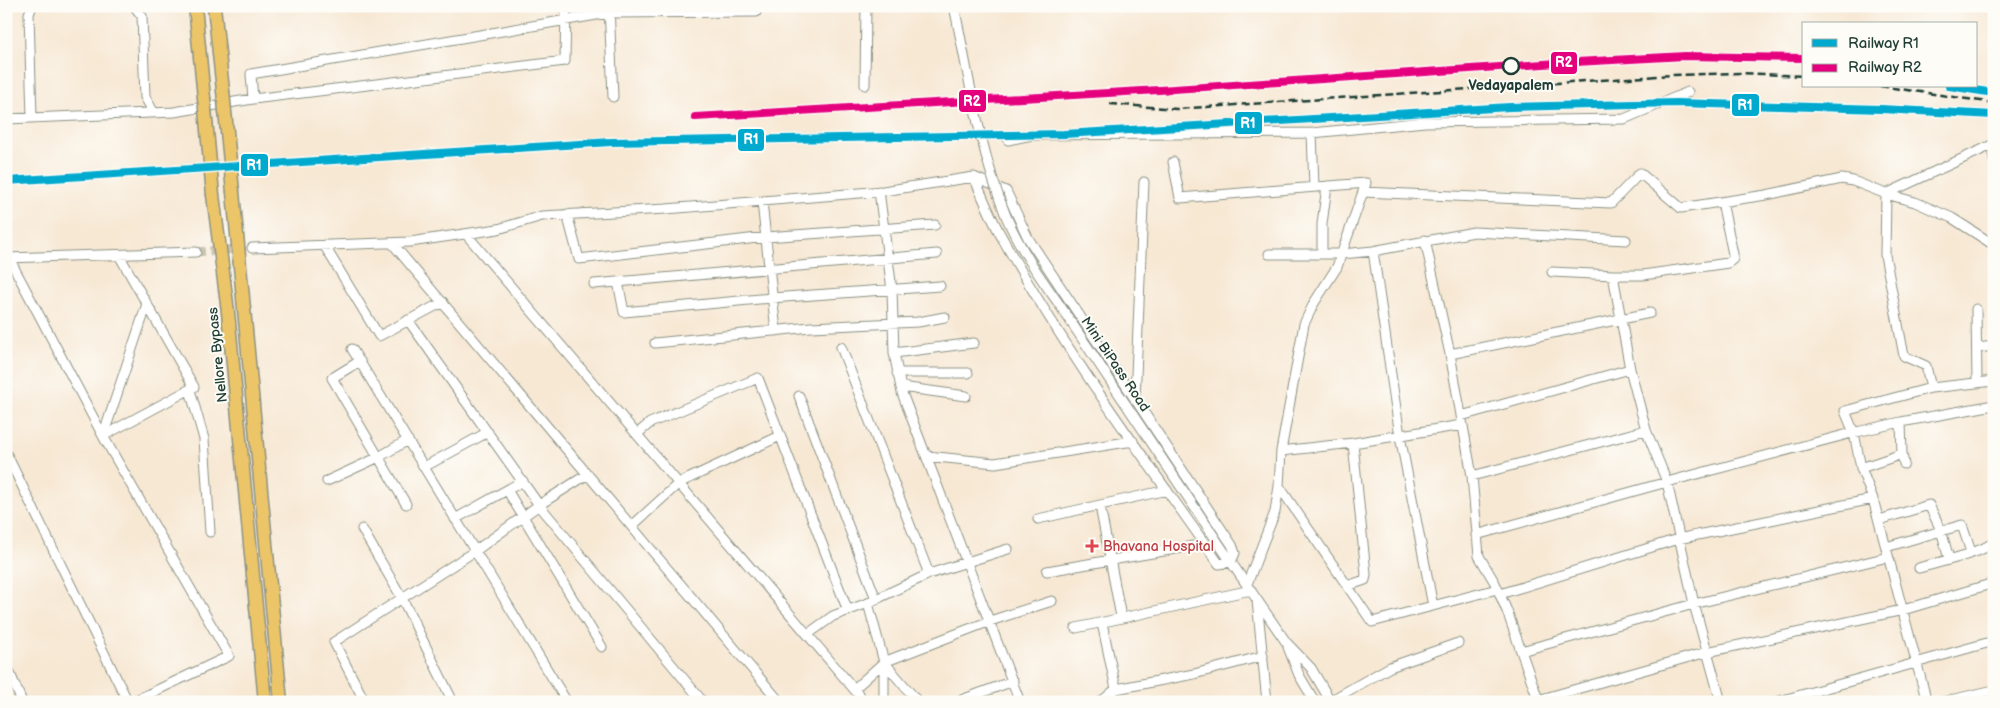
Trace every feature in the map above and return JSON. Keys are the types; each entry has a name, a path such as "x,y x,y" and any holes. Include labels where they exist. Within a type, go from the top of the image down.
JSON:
{"highway":[{"name":"Nellore Bypass","path":"195,6 213,195 229,322 265,702"},
{"path":"214,6 281,702"}],"street":[{"path":"32,6 29,14 32,118"},
{"path":"134,6 142,16 145,98 154,113"},
{"path":"6,119 174,112 252,99 565,61 566,6"},
{"path":"252,99 251,74 566,20 608,10 756,12 757,6"},
{"path":"865,85 866,6"},
{"name":"Mini BiPass Road","path":"954,6 988,162 1007,217 1038,274 1231,562 1286,642 1311,668 1330,701"},
{"path":"608,10 613,97"},
{"path":"1008,140 1032,135 1312,133 1425,122 1624,118 1688,92"},
{"path":"1312,133 1314,187"},
{"path":"1886,194 1994,144"},
{"path":"1994,148 1994,160"},
{"path":"1076,628 1249,587 1274,512 1279,486 1281,451 1304,324 1342,254 1366,183 1180,198 1173,162"},
{"path":"1363,192 1611,203 1640,173 1681,208 1766,195 1842,179 1915,202 1952,218 1994,245"},
{"path":"252,248 410,242 498,229 542,216 762,202 879,191 974,177 1006,191 1028,238 1232,545 1235,553 1231,562 1219,564 1087,375 1042,306 998,231 974,177"},
{"path":"1136,400 1144,182"},
{"path":"1322,253 1322,224 1327,186"},
{"path":"879,191 892,290 892,323 897,373 1020,702"},
{"path":"1886,194 1885,255 1904,356 1926,366 1931,388"},
{"path":"762,202 776,331"},
{"path":"1552,272 1643,275 1728,263 1733,259 1733,254 1722,202"},
{"path":"567,214 579,259 766,237 935,225"},
{"path":"1269,254 1342,254 1373,251 1474,232 1626,240"},
{"path":"466,234 865,702"},
{"path":"1425,240 1450,354 1472,476 1479,556 1498,591 1539,701 1707,652 1903,610 1994,583"},
{"path":"392,243 780,702"},
{"path":"324,245 379,336 443,302"},
{"path":"1373,251 1400,436 1434,606"},
{"path":"132,702 229,656 103,436 8,258 196,252"},
{"path":"594,284 937,254"},
{"path":"103,436 194,387 119,255"},
{"path":"1613,275 1630,369 1646,430 1667,482 1678,539 1721,702"},
{"path":"618,282 624,312 772,298 940,286"},
{"path":"103,436 147,304"},
{"path":"1976,309 1977,383"},
{"path":"1450,354 1650,313"},
{"path":"655,343 776,331 918,322 945,317"},
{"path":"408,320 539,504 703,702"},
{"path":"894,353 974,343"},
{"path":"1977,348 1994,346"},
{"path":"841,347 929,574"},
{"path":"352,349 567,702"},
{"path":"360,361 332,378 406,504"},
{"path":"1281,451 1400,436 1462,421 1630,369"},
{"path":"897,373 968,373"},
{"path":"637,434 650,423 758,378 848,610"},
{"path":"1927,702 1879,520 1861,468 1854,433 1845,411 1931,388 1994,381"},
{"path":"901,387 966,396"},
{"path":"190,390 204,439 210,532"},
{"path":"799,396 872,601 884,662 884,702"},
{"path":"1476,535 1854,433 1901,422 1994,405"},
{"path":"1901,422 1904,464"},
{"path":"1472,476 1646,430"},
{"path":"424,468 488,432"},
{"path":"632,526 679,483 780,436"},
{"path":"328,481 408,440"},
{"path":"927,456 995,463 1133,441"},
{"path":"1347,586 1365,580 1366,574 1353,443"},
{"path":"6,452 128,702"},
{"path":"1861,468 1902,454"},
{"path":"365,702 334,642 475,551 539,504 588,474"},
{"path":"456,519 523,481"},
{"path":"1279,486 1372,622 1498,591 1678,539 1873,499"},
{"path":"507,490 602,647"},
{"path":"1038,520 1167,490"},
{"path":"1879,520 1929,505 1941,530 1949,559"},
{"path":"1100,506 1121,617"},
{"path":"1886,547 1962,525 1971,552"},
{"path":"362,529 402,598 453,702"},
{"path":"1919,568 1971,552 1994,542"},
{"path":"1047,570 1205,544"},
{"path":"808,634 833,616 872,601 929,574 1008,549"},
{"path":"1521,651 1694,604 1888,557"},
{"path":"1256,598 1268,702"},
{"path":"854,689 884,662 990,621 1052,601"},
{"path":"1102,623 1116,689"},
{"path":"1776,702 1916,661 1994,641"},
{"path":"1286,642 1299,675 1315,702"},
{"path":"1330,701 1390,667 1458,643"},
{"path":"1101,702 1116,689 1194,674 1262,656"},
{"path":"884,662 918,702"},
{"path":"6,664 22,702"},
{"path":"956,702 1013,680"},
{"path":"1942,702 1994,690"}],"tunnel":[{"path":"196,252 252,248"}],"railway":[{"path":"1110,104 1177,109 1673,75 1741,73 1802,76"},
{"path":"1893,88 1994,103"},
{"path":"6,181 611,142 1064,134 1510,107 1677,103 1881,109 1994,115"}],"rail line":[{"name":"R2","path":"695,117 1159,90 1685,56 1802,58"},
{"name":"R1","path":"1962,88 1994,93"},
{"name":"R1","path":"6,181 611,142 1064,134 1510,107 1677,103 1881,109 1994,115"}],"place":[{"name":"Vedayapalem","path":"1511,66"},
{"name":"Bhavana Hospital","path":"1092,546"}]}
